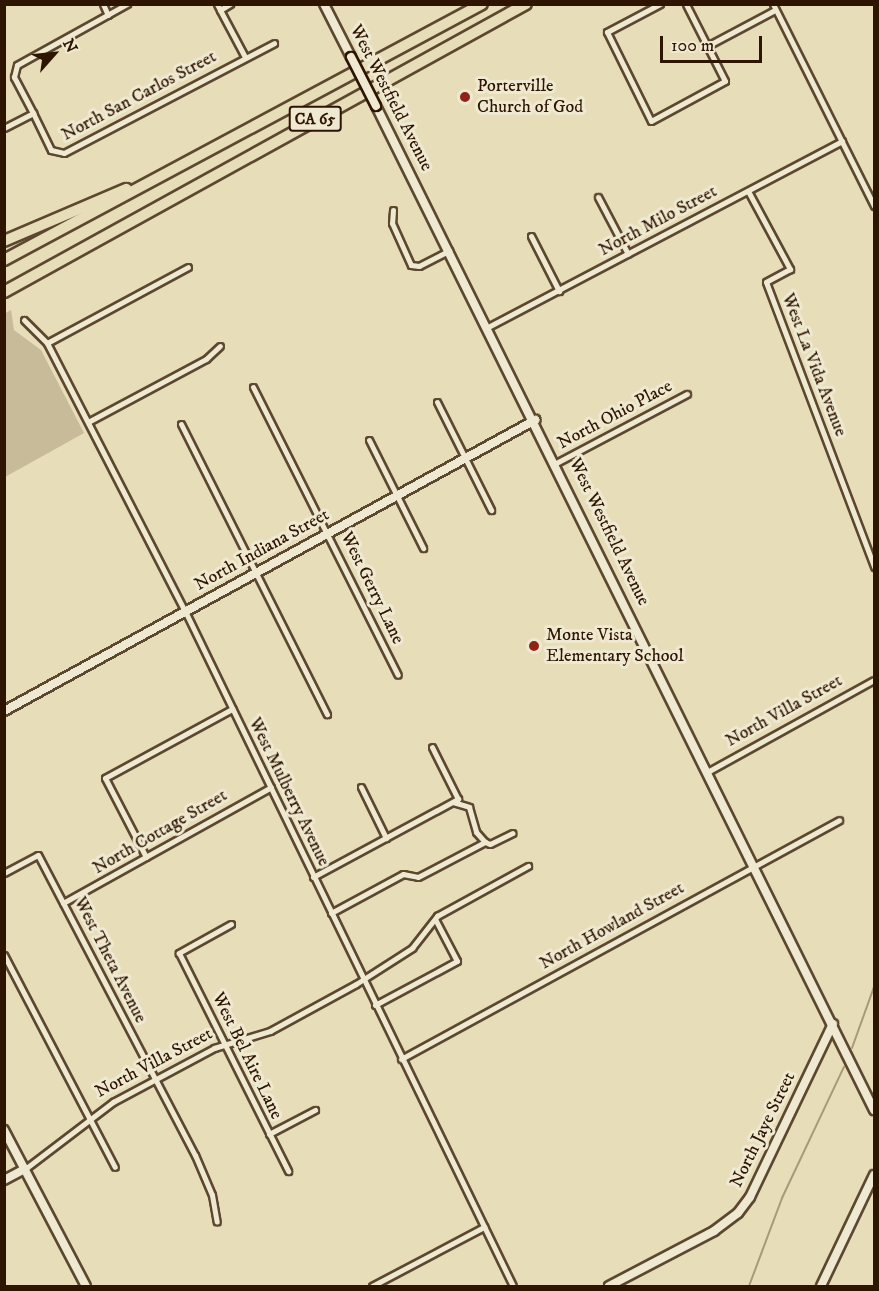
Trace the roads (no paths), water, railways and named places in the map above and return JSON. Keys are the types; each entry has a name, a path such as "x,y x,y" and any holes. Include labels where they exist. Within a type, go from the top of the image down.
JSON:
{"highway":[{"name":"CA 65","path":"4,260 190,163 482,4"},
{"name":"CA 65","path":"4,292 526,4"},
{"path":"4,241 190,163"},
{"path":"4,300 105,236"}],"street":[{"path":"103,4 108,15"},
{"path":"4,128 33,113 14,69 127,4"},
{"path":"218,7 230,4"},
{"name":"West Westfield Avenue","path":"324,4 535,420 874,1110"},
{"path":"660,4 607,32 651,121 725,81 686,4"},
{"name":"North San Carlos Street","path":"218,7 244,57"},
{"path":"707,46 774,7 874,206"},
{"name":"North San Carlos Street","path":"33,113 51,150 64,153 273,43"},
{"name":"North Milo Street","path":"488,327 842,141"},
{"name":"West La Vida Avenue","path":"748,191 790,270 766,282 874,567"},
{"path":"598,197 628,254"},
{"path":"393,210 392,223 411,265 419,266 449,251"},
{"path":"531,236 559,291"},
{"path":"47,343 188,267"},
{"name":"West Mulberry Avenue","path":"24,320 47,343 185,611 513,1287"},
{"path":"88,422 206,359 220,346"},
{"name":"West Gerry Lane","path":"253,387 398,675"},
{"name":"North Ohio Place","path":"556,463 687,394"},
{"path":"437,402 491,510"},
{"name":"North Indiana Street","path":"4,711 535,420"},
{"path":"181,424 327,714"},
{"path":"369,440 423,548"},
{"name":"North Villa Street","path":"709,771 874,680"},
{"path":"146,857 105,778 232,709"},
{"path":"432,747 455,800 469,807 476,832 485,842 490,844 513,833"},
{"name":"North Cottage Street","path":"63,903 271,787"},
{"path":"361,787 386,838"},
{"path":"313,877 455,800"},
{"name":"North Howland Street","path":"401,1059 839,820"},
{"path":"331,913 403,874 418,877 485,842"},
{"name":"West Theta Avenue","path":"4,873 38,855 205,1174 217,1222"},
{"path":"375,1005 457,961 435,919 528,866"},
{"name":"North Villa Street","path":"4,1180 61,1146 89,1119 154,1080 224,1044 270,1031 356,984 361,977 412,948 435,919"},
{"name":"West Bel Aire Lane","path":"231,924 179,953 288,1171"},
{"path":"4,955 115,1167"},
{"name":"North Jaye Street","path":"609,1287 714,1230 738,1213 750,1197 833,1024"},
{"path":"269,1134 315,1110"},
{"path":"4,1130 86,1287"},
{"path":"821,1287 874,1175"},
{"path":"372,1287 483,1227"}],"waterway":[{"path":"852,1048 874,987"},
{"path":"749,1286 782,1198 844,1067"}],"place":[{"name":"Porterville Church of God","path":"465,97"},
{"name":"Monte Vista Elementary School","path":"534,646"}]}
